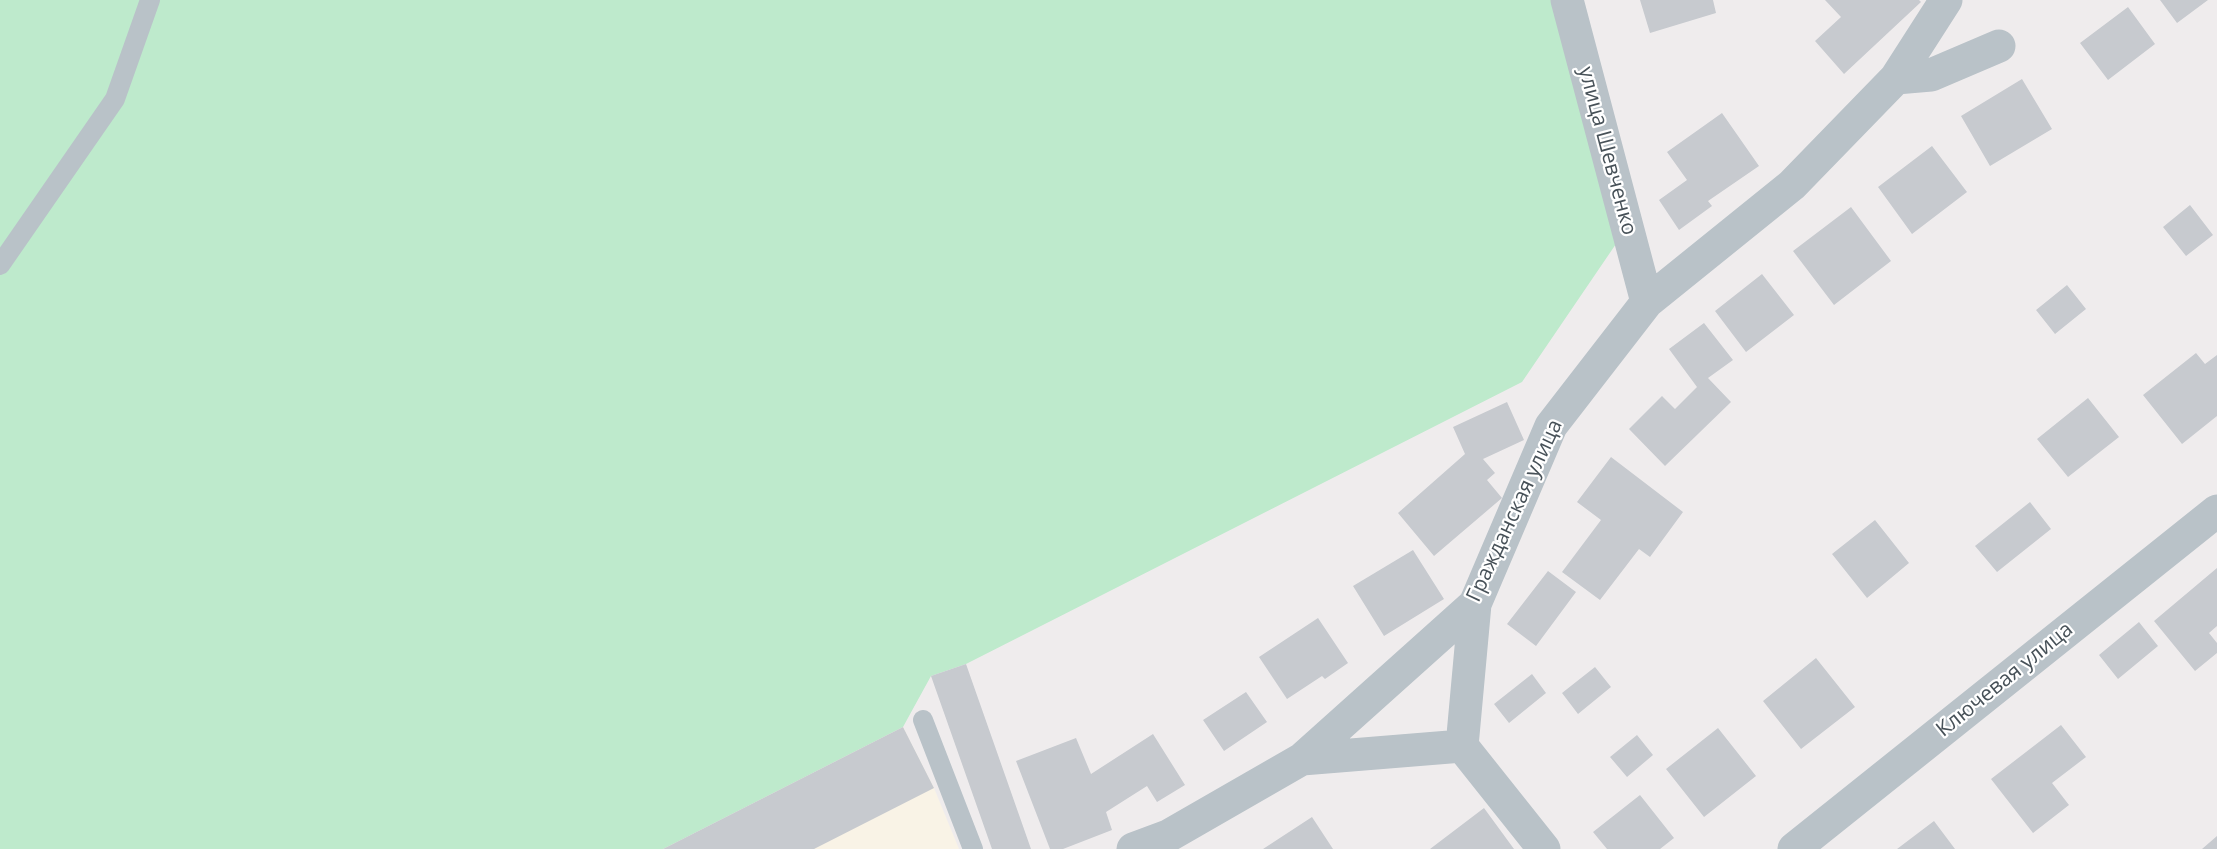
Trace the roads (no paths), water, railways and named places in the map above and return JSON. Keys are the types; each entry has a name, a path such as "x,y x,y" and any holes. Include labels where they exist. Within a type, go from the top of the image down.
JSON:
{"street":[{"name":"улица Шевченко","path":"1566,0 1647,302"},
{"name":"Гражданская улица","path":"1133,849 1168,836 1302,759 1475,604 1551,426 1647,302 1792,184 1896,78 1946,0"},
{"path":"1896,78 1931,75 1999,46"},
{"name":"Ключевая улица","path":"1794,849 2217,511"},
{"path":"1475,604 1462,746 1544,849"},
{"name":"Гражданская улица","path":"1302,759 1462,746"}],"lane":[{"path":"0,266 115,99 150,0"},
{"path":"923,720 973,849"}]}
